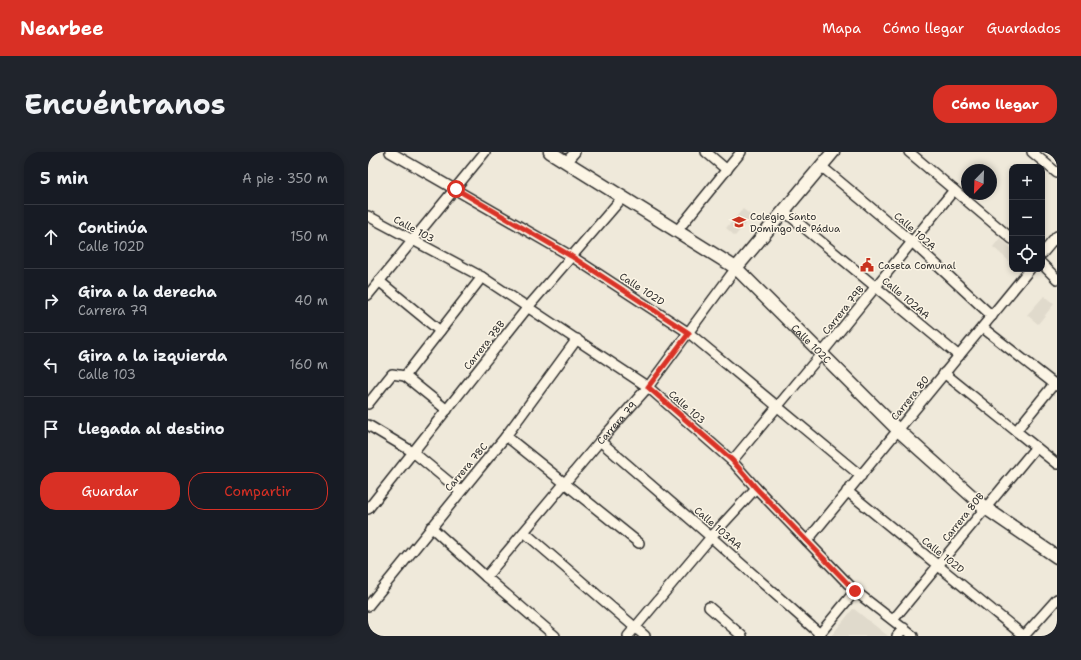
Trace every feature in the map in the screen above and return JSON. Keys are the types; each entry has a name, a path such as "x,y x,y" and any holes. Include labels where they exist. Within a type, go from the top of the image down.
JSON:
{"street":[{"name":"Calle 102D","path":"390,152 571,256 689,333 861,476"},
{"path":"368,295 485,152"},
{"name":"Calle 102C","path":"550,152 736,268 899,431 984,507 1057,557"},
{"path":"566,162 574,152"},
{"path":"706,152 727,170"},
{"path":"677,230 741,152"},
{"name":"Carrera 79","path":"486,577 600,441 648,387 736,268 833,152"},
{"path":"910,152 1009,236"},
{"path":"1032,152 1057,173"},
{"name":"Calle 102A","path":"821,166 912,242 992,316"},
{"name":"Carrera 79B","path":"732,460 822,354 954,190"},
{"name":"Carrera 78B","path":"368,509 528,308 622,198"},
{"name":"Calle 102AA","path":"784,211 959,356"},
{"name":"Calle 103","path":"368,216 482,277 648,387 732,460 756,488 855,591 913,636"},
{"path":"1045,250 1057,236"},
{"path":"1045,267 1057,279"},
{"name":"Carrera 80","path":"807,541 847,491 899,431 944,373 983,328 1028,272"},
{"path":"405,376 482,277"},
{"path":"379,281 440,331"},
{"path":"983,328 1056,385 1016,431"},
{"name":"Carrera 78C","path":"368,606 431,526 506,436 577,339"},
{"path":"944,373 1057,464"},
{"path":"368,404 392,374 405,376 447,410"},
{"path":"368,425 413,452 460,491"},
{"path":"506,436 639,543"},
{"name":"Calle 103AA","path":"600,441 711,537 819,635"},
{"name":"Carrera 80B","path":"893,620 939,565 984,507 1036,447"},
{"path":"628,636 711,537 756,488"},
{"name":"Calle 102D","path":"847,491 1024,636"},
{"path":"431,526 486,577 556,636"},
{"path":"524,532 645,636"},
{"path":"819,635 855,591"},
{"path":"1024,636 1057,599"},
{"path":"708,607 742,636"},
{"path":"896,636 904,628"}],"shaded area":[{"name":"Colegio Santo Domingo de Pádua","path":"743,209 752,216 735,236 726,228"},
{"path":"1000,238 1009,246 1009,261 993,247"},
{"path":"1044,296 1054,304 1038,324 1027,315"},
{"path":"854,609 888,636 831,636"}],"place":[{"name":"Colegio Santo Domingo de Pádua","path":"739,222"},
{"name":"Caseta Comunal","path":"867,265"}],"route":[{"path":"456,189 571,256 689,333 648,387 732,460 756,488 855,591"}]}
